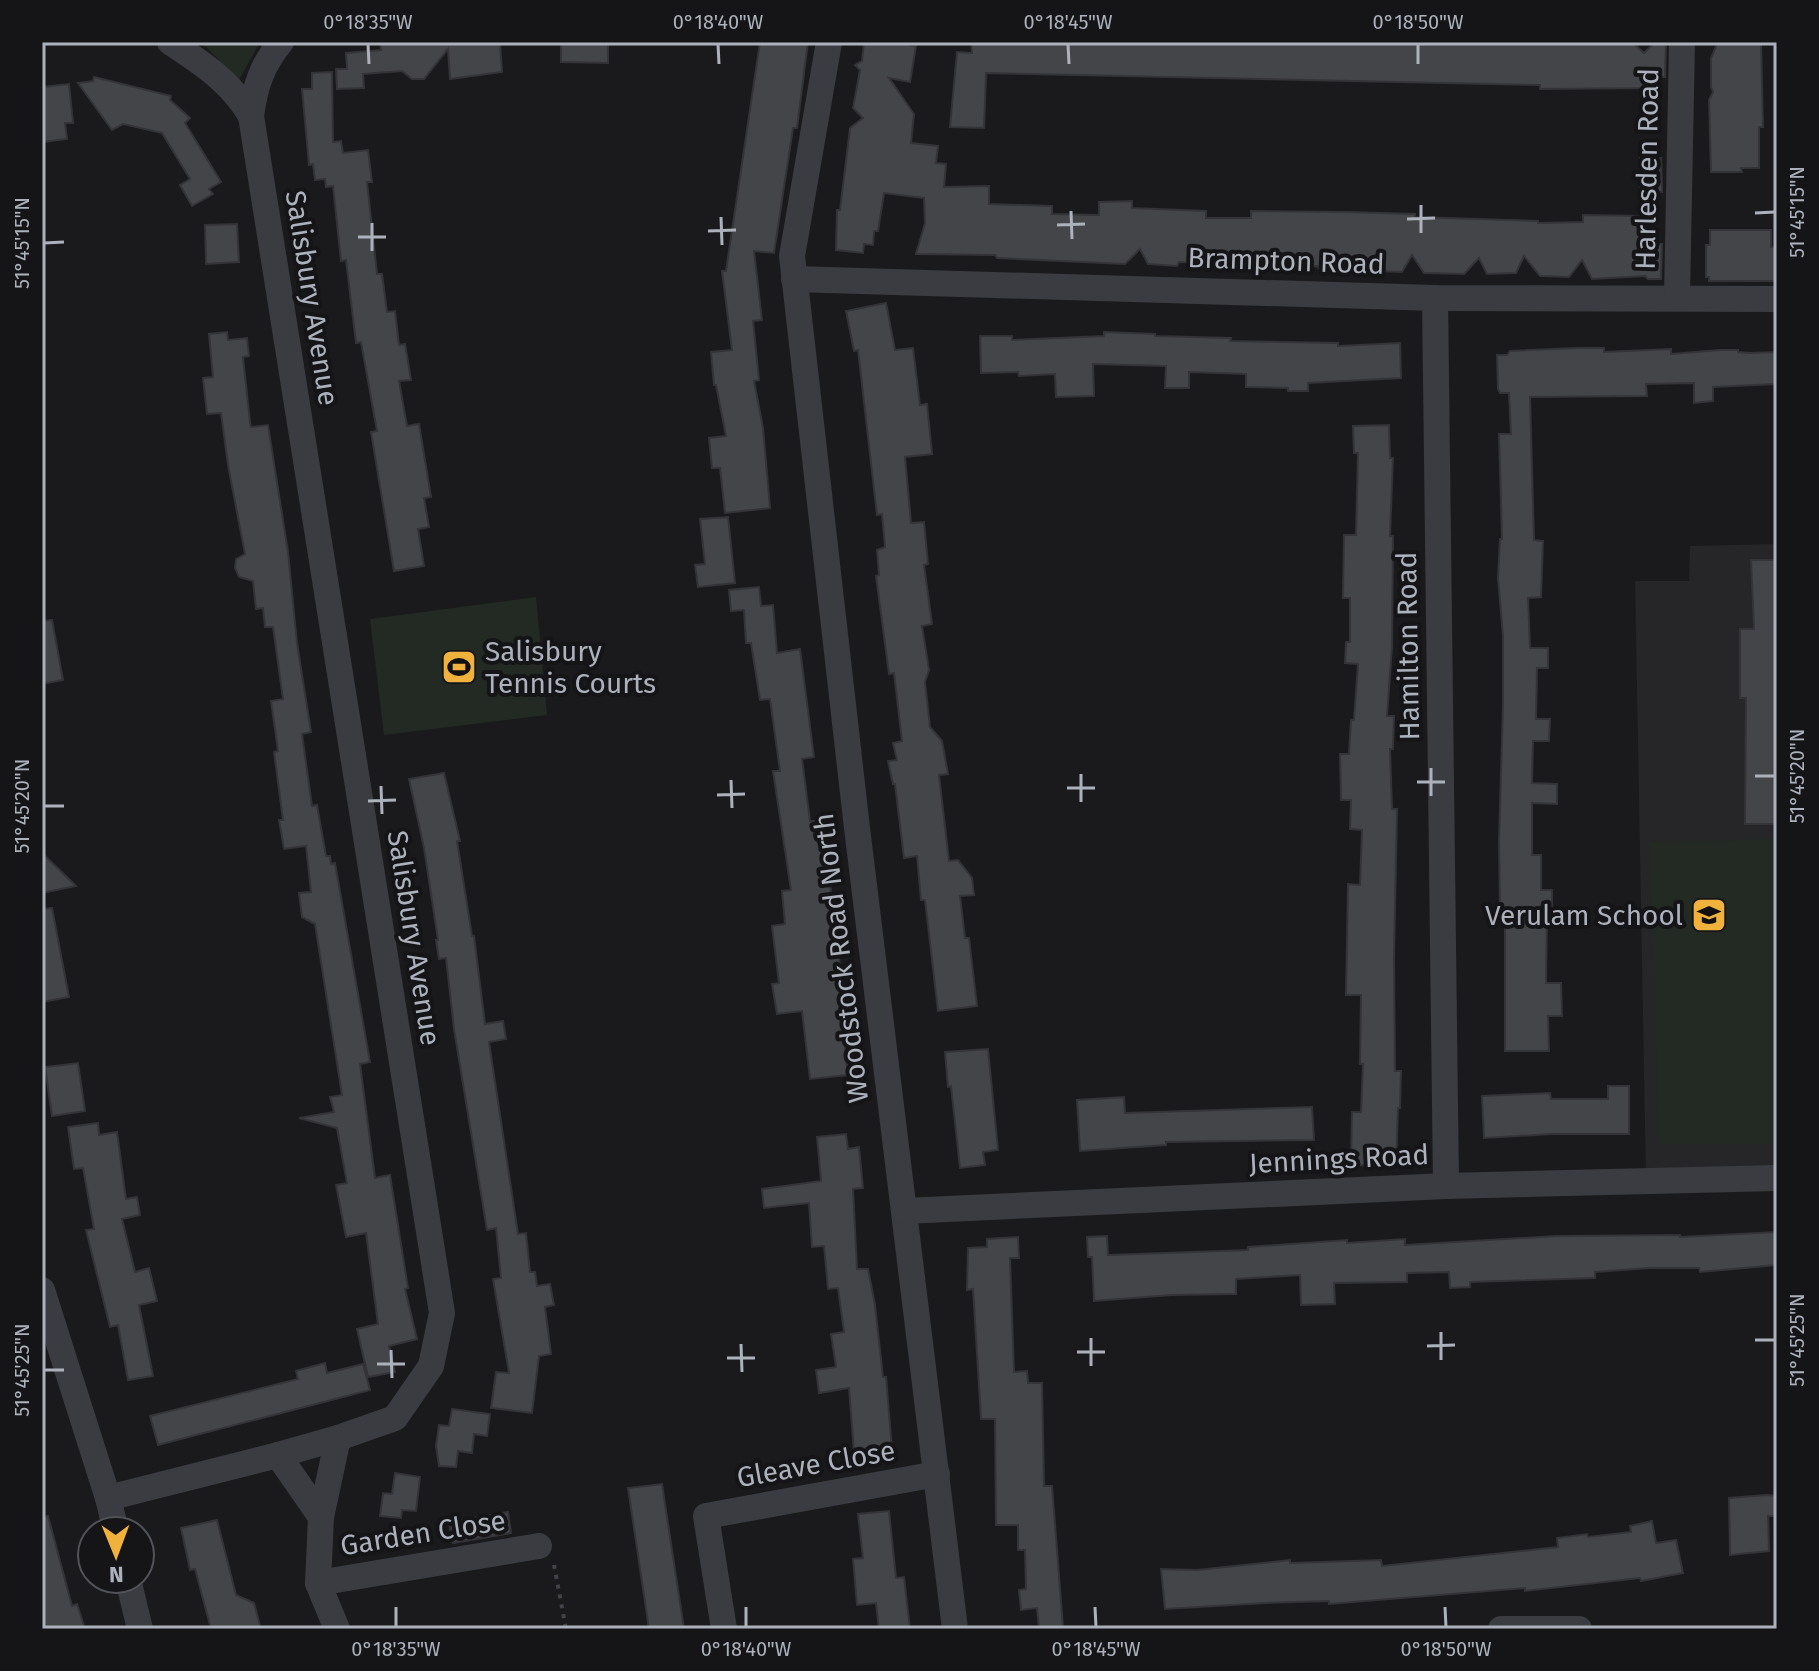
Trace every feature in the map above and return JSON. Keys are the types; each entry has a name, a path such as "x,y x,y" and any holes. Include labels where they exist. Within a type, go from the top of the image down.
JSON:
{"street":[{"name":"Salisbury Avenue","path":"170,42 222,78 251,116"},
{"name":"Salisbury Avenue","path":"108,1498 278,1455 395,1418 431,1366 442,1313 251,116 262,67 281,42"},
{"name":"Woodstock Road North","path":"829,42 792,256 955,1629"},
{"name":"Harlesden Road","path":"1677,297 1682,42"},
{"name":"Brampton Road","path":"794,279 1435,298 1777,299"},
{"name":"Hamilton Road","path":"1435,298 1446,1186"},
{"name":"Jennings Road","path":"904,1211 1446,1186 1777,1178"},
{"path":"42,1290 112,1515"},
{"name":"Garden Close","path":"337,1629 318,1583 321,1517 338,1438"},
{"name":"Garden Close","path":"278,1455 321,1517"},
{"name":"Gleave Close","path":"724,1629 703,1505 937,1474"},
{"name":"Garden Close","path":"318,1583 539,1546"},
{"path":"132,1595 140,1629"},
{"path":"1508,1628 1579,1629"}],"path":[{"path":"539,1546 557,1568 566,1629"}],"shaded area":[{"path":"201,42 260,42 239,80"},
{"name":"Verulam School","path":"1777,544 1777,1176 1646,1180 1635,581 1689,581 1690,546"},
{"name":"Salisbury Tennis Courts","path":"536,597 547,715 384,735 370,619"},
{"path":"1777,839 1777,1144 1659,1144 1650,842"}],"building":[{"path":"380,42 500,42 502,72 450,79 448,49 424,79 412,79 402,71 363,74 364,88 337,89 336,69 347,69 346,53 381,50"},
{"path":"561,42 608,42 608,63 561,62"},
{"path":"760,42 808,42 797,128 793,128 774,253 754,251 762,320 753,321 759,380 754,381 763,428 770,508 725,513 720,468 712,468 709,438 726,436 714,385 711,352 732,350 722,271 726,271"},
{"path":"864,42 909,42 909,45 916,46 910,82 889,78 914,114 911,143 938,146 936,163 946,164 944,187 989,186 989,204 1052,206 1052,214 1099,215 1099,202 1132,201 1132,208 1206,211 1206,218 1251,218 1251,211 1415,214 1415,217 1538,223 1583,222 1583,215 1641,216 1642,228 1651,228 1651,244 1662,244 1661,279 1645,276 1592,279 1582,260 1569,277 1540,276 1524,256 1516,273 1487,274 1479,258 1464,274 1424,273 1412,255 1402,272 1362,267 1348,267 1346,271 1320,270 1317,266 1263,268 1261,264 1208,267 1205,263 1179,262 1177,266 1148,264 1140,249 1125,264 997,258 995,255 916,254 925,223 924,198 884,193 873,245 864,244 863,253 836,250 837,210 840,210 850,128 863,118 853,108 860,70 855,65 862,61"},
{"path":"971,42 1632,42 1644,53 1655,42 1666,42 1665,77 1652,77 1653,88 1540,89 1540,85 986,73 984,128 950,127 957,52 972,53"},
{"path":"1718,42 1761,42 1763,127 1759,127 1759,168 1741,168 1742,172 1711,172 1711,58"},
{"path":"332,72 333,142 341,141 343,153 368,150 372,182 367,182 377,274 382,274 387,312 395,311 399,345 405,344 411,380 399,381 407,426 419,424 431,497 424,498 429,527 418,529 424,566 394,571 371,432 377,431 361,342 356,343 346,260 341,261 333,186 326,187 325,179 315,180 313,164 309,165 302,89 312,89 312,73"},
{"path":"94,77 171,96 170,100 190,118 185,123 221,182 209,189 213,194 192,206 180,185 190,179 162,133 123,124 112,130 78,83 93,81"},
{"path":"69,84 73,123 65,123 67,139 42,142 42,87"},
{"path":"1640,158 1661,158 1662,192 1640,191"},
{"path":"237,224 239,262 206,264 205,225"},
{"path":"1710,230 1771,230 1771,247 1777,247 1777,281 1709,281 1706,277 1706,245 1710,245"},
{"path":"886,303 895,350 913,348 920,405 927,404 932,454 905,457 911,523 924,522 928,564 924,565 932,624 922,626 929,670 925,682 930,727 942,741 948,774 939,775 949,861 958,860 972,878 974,895 960,896 965,938 969,938 977,1006 938,1011 917,856 904,858 895,784 888,761 897,760 893,743 902,741 894,673 889,674 876,576 879,575 877,550 885,547 882,514 877,515 858,350 854,351 846,311"},
{"path":"227,332 228,340 247,338 249,356 243,357 251,427 268,425 311,732 302,734 312,806 317,805 326,856 330,856 331,864 335,863 370,1062 360,1064 375,1178 390,1175 408,1288 405,1289 417,1339 389,1346 395,1372 368,1377 357,1329 378,1324 366,1233 346,1237 336,1185 347,1183 337,1128 299,1118 334,1112 330,1097 342,1095 315,924 302,917 299,893 311,892 306,846 284,849 279,820 283,820 271,701 283,699 273,627 265,627 263,608 256,609 253,581 239,577 235,568 236,559 245,554 221,413 207,414 203,378 213,377 209,334"},
{"path":"1104,332 1231,338 1230,341 1338,343 1338,346 1400,343 1401,378 1308,383 1308,391 1288,391 1288,388 1246,387 1246,374 1189,372 1189,388 1165,388 1166,366 1093,364 1094,396 1056,397 1055,374 1019,376 1018,372 981,373 980,336 1012,336 1012,340 1104,336"},
{"path":"1604,348 1604,352 1671,349 1671,354 1720,350 1777,352 1777,384 1713,387 1713,401 1694,403 1694,383 1646,384 1647,396 1530,397 1534,540 1543,541 1541,597 1528,598 1530,648 1548,648 1548,668 1537,668 1536,719 1550,719 1549,741 1533,741 1532,783 1557,784 1557,804 1532,803 1532,855 1541,855 1541,890 1552,890 1552,912 1547,912 1546,983 1561,983 1562,1016 1548,1016 1549,1051 1505,1051 1505,912 1500,912 1499,841 1503,636 1498,578 1502,539 1499,434 1511,434 1509,393 1500,393 1498,389 1497,355 1507,355 1510,351"},
{"path":"1389,425 1390,458 1393,458 1390,536 1393,536 1392,647 1387,716 1394,716 1393,749 1390,749 1392,809 1397,809 1395,1071 1401,1071 1396,1166 1351,1165 1352,1112 1361,1112 1363,1064 1360,1064 1361,995 1346,995 1348,884 1360,885 1362,830 1350,829 1351,800 1341,800 1340,754 1349,754 1358,664 1345,663 1346,642 1350,642 1350,598 1343,598 1344,535 1356,535 1358,453 1354,453 1353,426"},
{"path":"728,517 735,583 698,587 695,565 705,564 700,519"},
{"path":"1751,560 1777,560 1777,824 1745,824 1746,698 1740,698 1740,629 1754,629"},
{"path":"759,587 761,606 773,605 777,653 800,649 814,757 802,759 810,821 814,821 817,840 824,839 842,982 838,982 848,1075 810,1079 802,1011 777,1014 772,984 779,983 772,926 785,924 782,891 791,890 773,771 780,771 770,699 760,700 751,643 746,643 744,610 731,611 729,590"},
{"path":"52,620 63,680 42,684 42,621"},
{"path":"444,773 460,841 457,841 474,936 485,1024 503,1021 506,1039 489,1042 518,1234 526,1233 530,1272 535,1272 537,1286 550,1284 554,1305 545,1307 551,1354 539,1356 532,1413 491,1408 496,1372 509,1373 493,1279 501,1278 496,1228 487,1230 454,1029 446,958 439,959 424,848 409,779"},
{"path":"42,853 76,886 42,893"},
{"path":"52,908 69,997 42,1002 42,909"},
{"path":"988,1049 998,1150 983,1152 985,1165 960,1168 945,1052"},
{"path":"78,1063 85,1111 52,1116 45,1067"},
{"path":"1608,1086 1629,1086 1629,1134 1484,1138 1482,1096 1550,1093 1551,1099 1608,1099"},
{"path":"1124,1097 1125,1113 1312,1107 1314,1140 1166,1142 1166,1145 1080,1151 1077,1100"},
{"path":"98,1123 99,1135 117,1132 126,1199 137,1197 140,1215 122,1219 135,1272 149,1268 157,1301 139,1305 153,1376 128,1380 118,1325 110,1327 86,1230 94,1229 83,1168 74,1169 68,1127"},
{"path":"846,1134 848,1149 859,1147 863,1188 853,1189 857,1269 868,1269 875,1305 883,1377 886,1377 893,1462 855,1465 849,1388 819,1393 816,1370 836,1367 831,1334 844,1332 838,1288 828,1289 824,1246 812,1247 809,1203 764,1208 762,1189 821,1181 817,1137"},
{"path":"1777,1232 1777,1265 1700,1272 1699,1268 1650,1268 1595,1272 1595,1278 1470,1282 1470,1287 1450,1288 1449,1272 1407,1273 1407,1282 1334,1283 1335,1304 1301,1305 1300,1275 1236,1279 1236,1294 1094,1301 1092,1257 1088,1257 1087,1237 1107,1236 1108,1255 1248,1250 1248,1247 1347,1240 1347,1243 1405,1239 1405,1245 1557,1236 1680,1237"},
{"path":"1018,1237 1019,1258 1010,1258 1014,1372 1027,1371 1028,1383 1042,1383 1044,1486 1052,1486 1063,1627 1039,1629 1037,1608 1021,1610 1019,1590 1026,1589 1025,1550 1018,1550 1018,1525 996,1525 995,1419 981,1419 973,1289 967,1290 968,1248 987,1247 987,1239"},
{"path":"325,1363 327,1373 363,1364 370,1390 158,1445 150,1416 298,1379 296,1371"},
{"path":"452,1409 490,1414 487,1436 474,1434 472,1453 458,1451 456,1467 439,1466 436,1446 439,1425 449,1426"},
{"path":"395,1473 420,1477 416,1511 402,1510 401,1518 380,1516 383,1493 392,1494"},
{"path":"662,1484 684,1629 649,1629 628,1488"},
{"path":"1777,1496 1777,1516 1768,1516 1769,1551 1730,1555 1729,1498"},
{"path":"889,1511 896,1578 904,1577 910,1629 879,1629 876,1603 857,1605 853,1559 863,1558 858,1514"},
{"path":"508,1512 511,1533 453,1543 449,1522"},
{"path":"48,1516 72,1606 77,1604 85,1629 42,1629 42,1517"},
{"path":"217,1520 236,1595 254,1603 261,1629 211,1629 195,1569 190,1570 181,1528"},
{"path":"1652,1521 1656,1543 1676,1540 1683,1573 1641,1581 1640,1578 1525,1591 1525,1588 1329,1604 1329,1601 1165,1609 1161,1569 1197,1570 1290,1560 1290,1563 1381,1560 1382,1566 1558,1547 1557,1538 1631,1532 1630,1526"}],"place":[{"name":"Salisbury Tennis Courts","path":"459,667"},
{"name":"Verulam School","path":"1709,915"}]}
